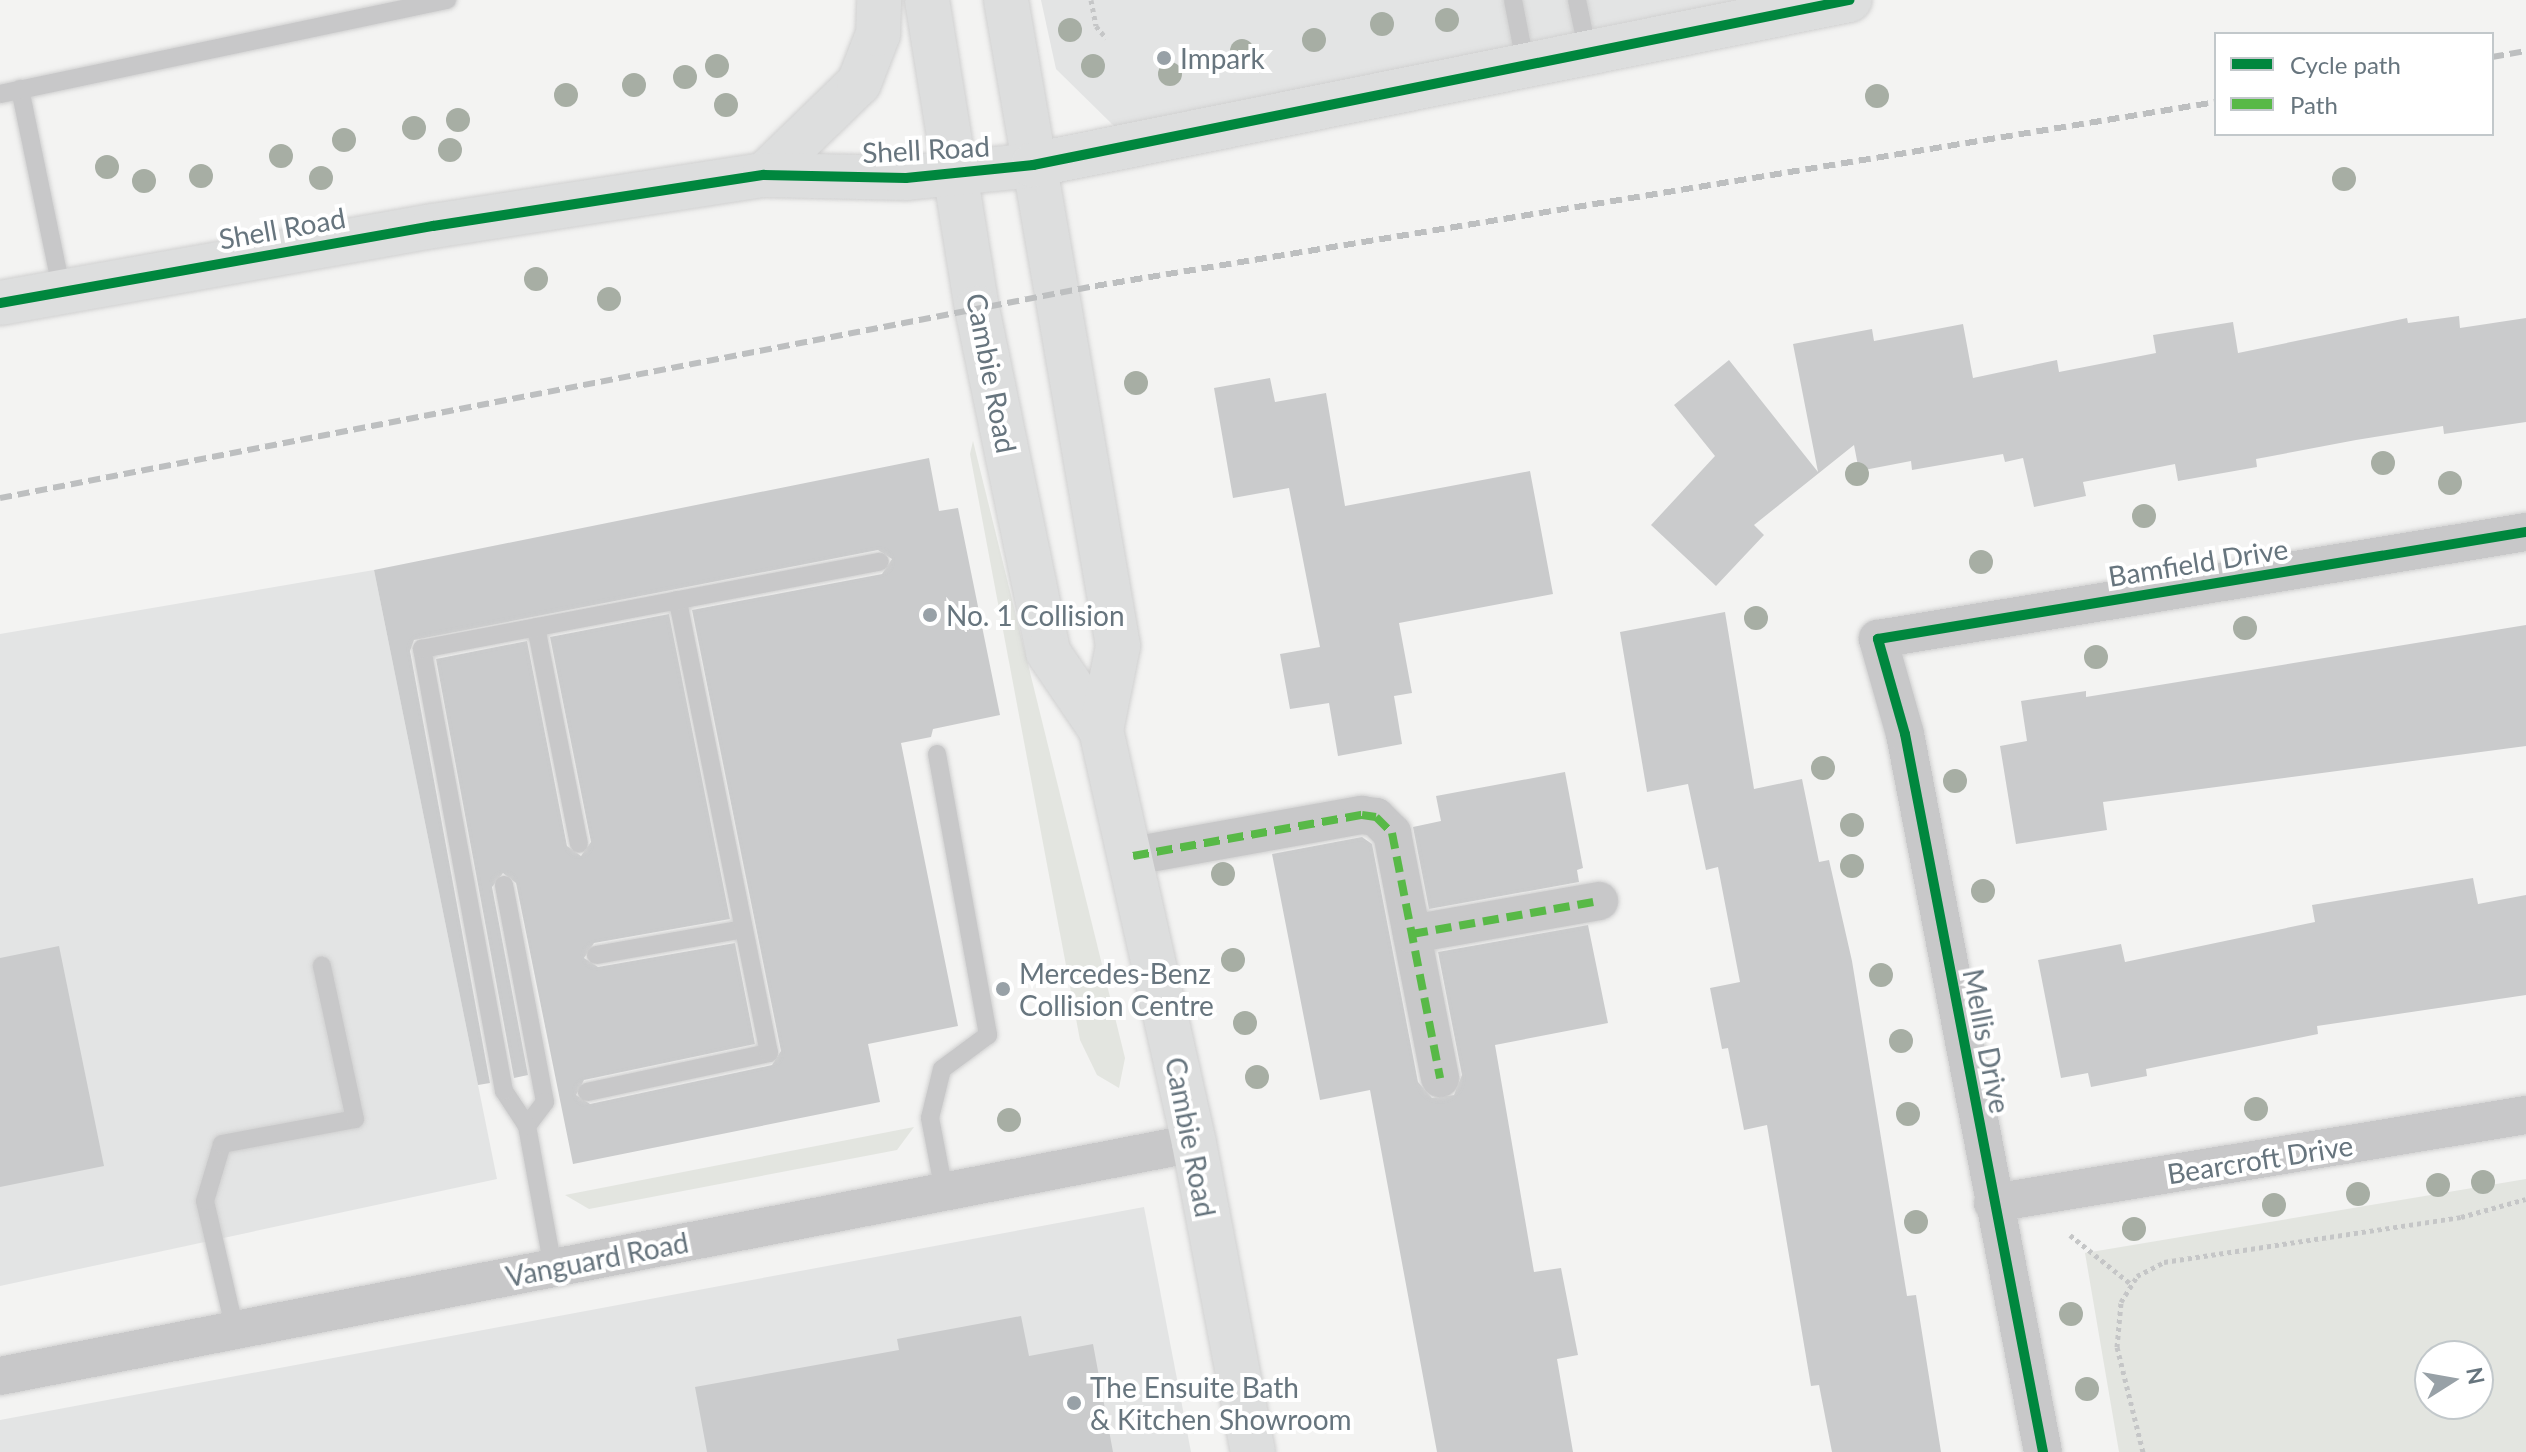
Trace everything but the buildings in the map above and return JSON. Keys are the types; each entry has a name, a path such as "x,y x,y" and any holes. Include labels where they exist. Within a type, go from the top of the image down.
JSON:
{"main road":[{"path":"764,175 859,83 878,34 879,0"},
{"name":"Cambie Road","path":"927,0 977,308 1048,652 1101,730 1133,856 1194,1143 1253,1452"},
{"name":"Cambie Road","path":"1006,0 1118,646 1101,730"},
{"name":"Shell Road","path":"0,303 433,226 764,175 957,175 1033,165 1849,0"}],"street":[{"name":"Bamfield Drive","path":"1878,639 2526,532"},
{"name":"Mellis Drive","path":"1878,639 1905,734 2043,1452"},
{"path":"1133,856 1362,815 1376,817 1392,833 1440,1078"},
{"path":"1412,934 1599,901"},
{"name":"Bearcroft Drive","path":"1993,1203 2526,1115"},
{"name":"Vanguard Road","path":"0,1376 1194,1143"}],"lane":[{"path":"0,94 447,0"},
{"path":"1513,0 1526,67"},
{"path":"1577,0 1588,53"},
{"path":"20,89 62,291"},
{"path":"553,1267 527,1126 504,1091 422,649 880,562"},
{"path":"587,1092 769,1053 678,600"},
{"path":"536,627 579,844"},
{"path":"937,754 988,1035 942,1069 930,1118 944,1191"},
{"path":"504,885 545,1102 527,1126"},
{"path":"596,955 743,929"},
{"path":"235,1330 205,1201 222,1144 355,1119 322,966"}],"path":[{"path":"1091,0 1096,26 1106,38"},
{"path":"2143,1452 2117,1347 2121,1302 2131,1284 2164,1262 2461,1217 2526,1199"},
{"path":"2057,1225 2131,1284"}],"shaded area":[{"path":"1041,0 1737,0 1114,126 1056,69"},
{"path":"973,441 1125,1058 1119,1088 1097,1075 1080,1040 970,454"},
{"path":"374,570 497,1179 0,1286 0,634"},
{"path":"914,1127 897,1150 589,1209 565,1195"},
{"path":"2526,1179 2526,1452 2119,1452 2085,1253"},
{"path":"1144,1207 1191,1452 0,1452 0,1420"}],"railway":[{"path":"2494,57 2526,51"},
{"path":"0,498 1095,286 2214,102"}],"marked path":[{"path":"1133,856 1362,815 1376,817 1392,833 1440,1078"},
{"path":"1412,934 1599,901"}],"cycle path":[{"path":"0,303 433,226 764,175 906,178 1033,165 1849,0"},
{"path":"2043,1452 1905,734 1878,639 2526,532"}],"place":[{"name":"Impark","path":"1164,58"},
{"name":"No. 1 Collision","path":"930,615"},
{"name":"Mercedes-Benz Collision Centre","path":"1003,989"},
{"name":"The Ensuite Bath & Kitchen Showroom","path":"1074,1403"}]}
